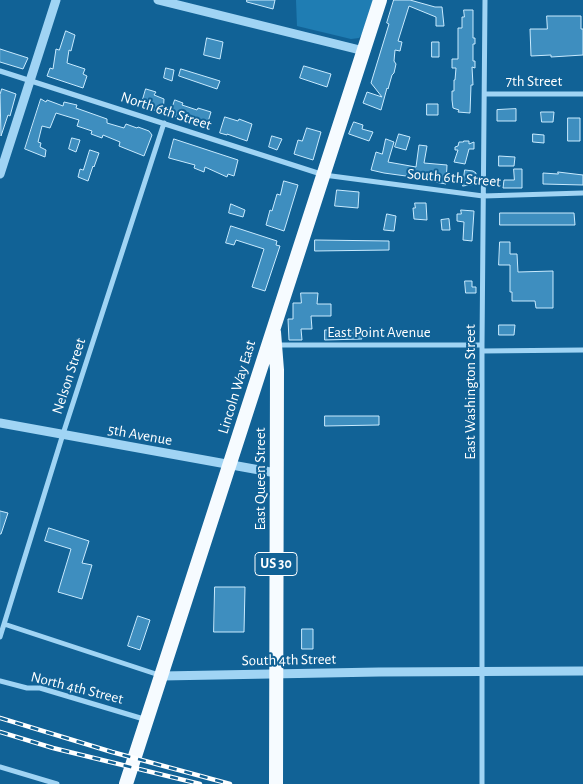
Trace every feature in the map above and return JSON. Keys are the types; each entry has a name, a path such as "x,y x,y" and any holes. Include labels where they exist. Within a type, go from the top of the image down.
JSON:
{"highway":[{"name":"Lincoln Way East","path":"126,784 380,0"},
{"name":"East Queen Street","path":"274,325 277,391 276,784"},
{"path":"252,391 277,391"}],"street":[{"path":"0,174 56,0"},
{"path":"158,0 364,52"},
{"name":"East Washington Street","path":"482,784 482,348 486,0"},
{"name":"North 6th Street","path":"0,71 324,175"},
{"name":"7th Street","path":"485,94 583,94"},
{"name":"Nelson Street","path":"0,637 63,434 164,123"},
{"name":"South 6th Street","path":"324,175 483,196 583,193"},
{"name":"East Point Avenue","path":"275,345 583,350"},
{"name":"5th Avenue","path":"0,422 276,473"},
{"name":"South 4th Street","path":"4,624 162,676 482,670 583,671"},
{"name":"North 4th Street","path":"0,681 27,688 40,688 147,720"},
{"path":"0,767 57,784"}],"shaded area":[{"path":"296,0 373,0 362,34 359,38 351,39 297,26"}],"building":[{"path":"247,0 275,0 273,9 247,2"},
{"path":"394,0 410,0 442,7 444,26 436,26 436,17 409,6 398,41 402,42 400,51 395,50 394,61 396,64 394,73 387,88 381,110 363,103 367,92 382,97 371,83 389,24 387,23"},
{"path":"464,10 473,10 473,38 475,38 473,61 475,61 475,68 472,67 473,85 471,85 470,113 458,112 459,110 453,108 452,100 456,68 452,68 452,59 458,59 458,28 462,28"},
{"path":"547,16 581,16 583,55 531,56 530,29 547,29"},
{"path":"66,31 75,35 71,51 69,50 67,63 85,69 83,74 87,76 83,88 47,76 50,68 53,69 56,49 59,50"},
{"path":"207,38 223,42 220,59 204,55"},
{"path":"432,42 439,42 439,57 432,57"},
{"path":"0,49 28,58 23,69 0,62"},
{"path":"304,66 331,74 327,87 300,78"},
{"path":"166,68 174,70 172,81 164,78"},
{"path":"181,69 220,81 217,89 179,76"},
{"path":"2,89 16,94 10,116 8,115 1,136 0,95"},
{"path":"146,89 156,92 154,95 164,99 163,113 141,106"},
{"path":"41,99 63,106 64,102 77,105 76,108 107,119 107,123 124,128 126,124 149,131 152,135 144,156 119,146 120,142 103,135 102,138 91,134 92,131 77,126 79,120 56,113 50,128 42,126 38,142 41,143 40,147 46,150 45,157 25,149"},
{"path":"175,100 183,103 182,105 197,110 198,108 211,112 207,125 170,115"},
{"path":"427,104 438,104 438,115 427,115"},
{"path":"516,109 516,121 497,121 497,110"},
{"path":"541,112 554,112 553,122 542,122"},
{"path":"225,117 238,121 239,119 252,124 247,141 220,133"},
{"path":"568,118 580,118 580,141 568,141"},
{"path":"354,122 363,125 362,129 373,132 369,141 349,134"},
{"path":"307,128 321,132 313,160 294,154 298,140 302,141"},
{"path":"399,134 410,137 406,150 395,147"},
{"path":"533,134 544,135 544,143 533,142"},
{"path":"272,136 282,139 277,150 269,147"},
{"path":"72,138 80,140 76,152 69,149"},
{"path":"174,139 238,160 234,176 228,174 227,177 205,167 204,172 194,168 195,165 169,158"},
{"path":"386,139 394,142 388,162 416,167 419,145 427,146 424,163 447,165 446,184 435,182 435,180 371,170 376,152 382,154"},
{"path":"469,141 469,144 474,142 474,149 469,149 465,164 454,162 458,150 455,150 455,147 458,146 459,142"},
{"path":"90,150 99,153 88,181 78,177 80,169 83,170"},
{"path":"499,156 515,157 514,166 499,166"},
{"path":"514,169 522,169 522,188 503,188 504,180 514,180"},
{"path":"465,170 476,173 475,184 463,186"},
{"path":"558,172 583,175 583,185 543,184 543,173 558,174"},
{"path":"284,181 298,185 284,231 266,225 270,210 272,211 277,194 280,195"},
{"path":"337,190 359,192 358,208 335,206"},
{"path":"415,203 426,203 427,220 414,219 413,208 415,208"},
{"path":"231,204 245,210 243,217 229,213"},
{"path":"461,210 474,211 472,241 463,240 464,222 457,221 457,214 461,214"},
{"path":"500,213 574,213 575,225 500,225"},
{"path":"387,214 396,216 394,231 384,230"},
{"path":"449,219 450,230 442,230 441,220"},
{"path":"231,226 277,241 276,245 280,246 265,291 252,287 264,249 236,240 234,245 226,243"},
{"path":"315,240 389,241 389,250 315,251"},
{"path":"500,242 510,242 510,254 517,254 518,272 553,271 553,308 536,308 535,301 512,301 510,265 499,265"},
{"path":"465,281 472,281 472,287 476,287 476,293 466,293"},
{"path":"301,293 318,293 317,304 331,304 331,316 311,316 312,329 301,329 302,340 289,340 288,319 293,319 293,303 301,303"},
{"path":"499,325 515,325 514,335 499,335"},
{"path":"325,330 362,330 362,339 325,340"},
{"path":"325,416 379,416 379,425 325,426"},
{"path":"0,511 8,513 1,534 0,534"},
{"path":"49,528 89,541 82,563 92,565 82,599 58,592 71,549 45,541"},
{"path":"215,587 245,587 244,632 214,632"},
{"path":"138,616 150,620 140,650 128,646"},
{"path":"302,629 313,629 313,649 302,649"}],"railway":[{"path":"0,718 112,752 230,784"},
{"path":"0,732 53,748 200,784"}]}
